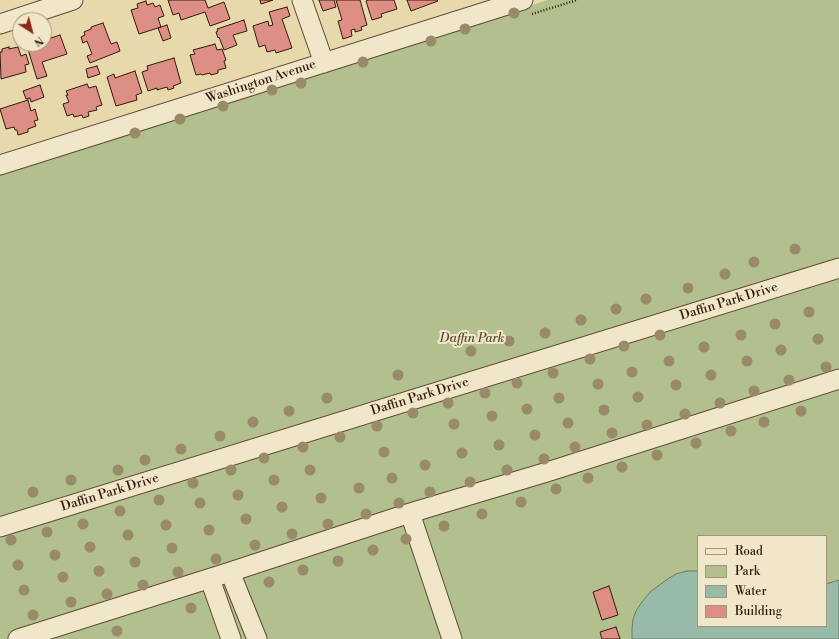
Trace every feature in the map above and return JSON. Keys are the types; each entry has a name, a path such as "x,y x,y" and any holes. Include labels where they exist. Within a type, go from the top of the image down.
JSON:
{"street":[{"path":"0,24 73,0"},
{"path":"302,0 324,63"},
{"name":"Washington Avenue","path":"0,165 523,0"},
{"name":"Daffin Park Drive","path":"0,526 839,268"},
{"path":"18,639 210,579 410,513 555,470 839,379"},
{"path":"410,513 452,639"},
{"path":"230,572 258,639"},
{"path":"210,579 231,639"}],"green space":[{"name":"Daffin Park","path":"548,0 839,0 839,639 0,639 0,170"}],"water":[{"path":"687,571 697,571 697,627 827,627 827,584 839,580 839,639 632,639 633,619 642,602 650,592 676,574"}],"building":[{"path":"168,0 205,0 208,8 224,2 230,19 210,26 205,12 181,20 179,13 173,15"},
{"path":"260,0 273,0 261,4"},
{"path":"319,0 334,0 336,7 323,11"},
{"path":"336,0 360,0 367,25 361,27 362,30 355,32 355,29 351,30 352,36 343,39 338,21 342,20"},
{"path":"394,0 397,9 381,14 382,17 372,20 366,1"},
{"path":"407,0 437,0 438,1 411,11"},
{"path":"146,1 147,5 153,3 155,7 160,5 164,16 158,18 161,27 139,34 131,10 138,8 137,4"},
{"path":"287,7 290,16 282,19 292,48 276,53 275,50 267,52 265,45 259,47 253,26 268,21 269,26 273,25 269,12"},
{"path":"244,20 247,31 233,35 237,45 224,50 216,32 218,31 217,29"},
{"path":"103,23 111,44 117,42 120,51 90,63 87,56 92,54 87,41 83,43 81,37 85,35 84,32 91,29 91,27"},
{"path":"167,25 171,38 163,41 158,28"},
{"path":"60,35 67,54 42,62 47,76 37,79 29,52 52,52 52,38"},
{"path":"215,44 217,50 222,49 226,60 224,61 226,68 218,70 218,73 211,75 210,73 196,75 190,55 195,54 193,50"},
{"path":"9,47 9,49 12,48 12,52 20,52 21,56 26,54 29,64 25,65 26,72 1,79 0,52 2,52 2,49"},
{"path":"174,58 181,83 168,90 167,87 148,91 142,72 148,70 147,66"},
{"path":"97,66 100,74 88,78 86,69"},
{"path":"135,71 142,93 136,95 137,100 116,106 107,77 114,74 115,78"},
{"path":"87,84 89,88 96,86 102,105 96,107 97,110 88,112 89,116 83,118 82,115 74,117 73,114 67,116 63,104 69,102 66,91"},
{"path":"40,85 44,97 31,102 30,98 26,99 23,91"},
{"path":"28,100 31,111 35,109 38,120 34,121 36,126 28,129 28,132 18,135 17,130 15,130 14,127 6,129 0,109"},
{"path":"609,586 618,615 602,620 593,592"},
{"path":"616,627 620,639 602,639 600,632"}]}
